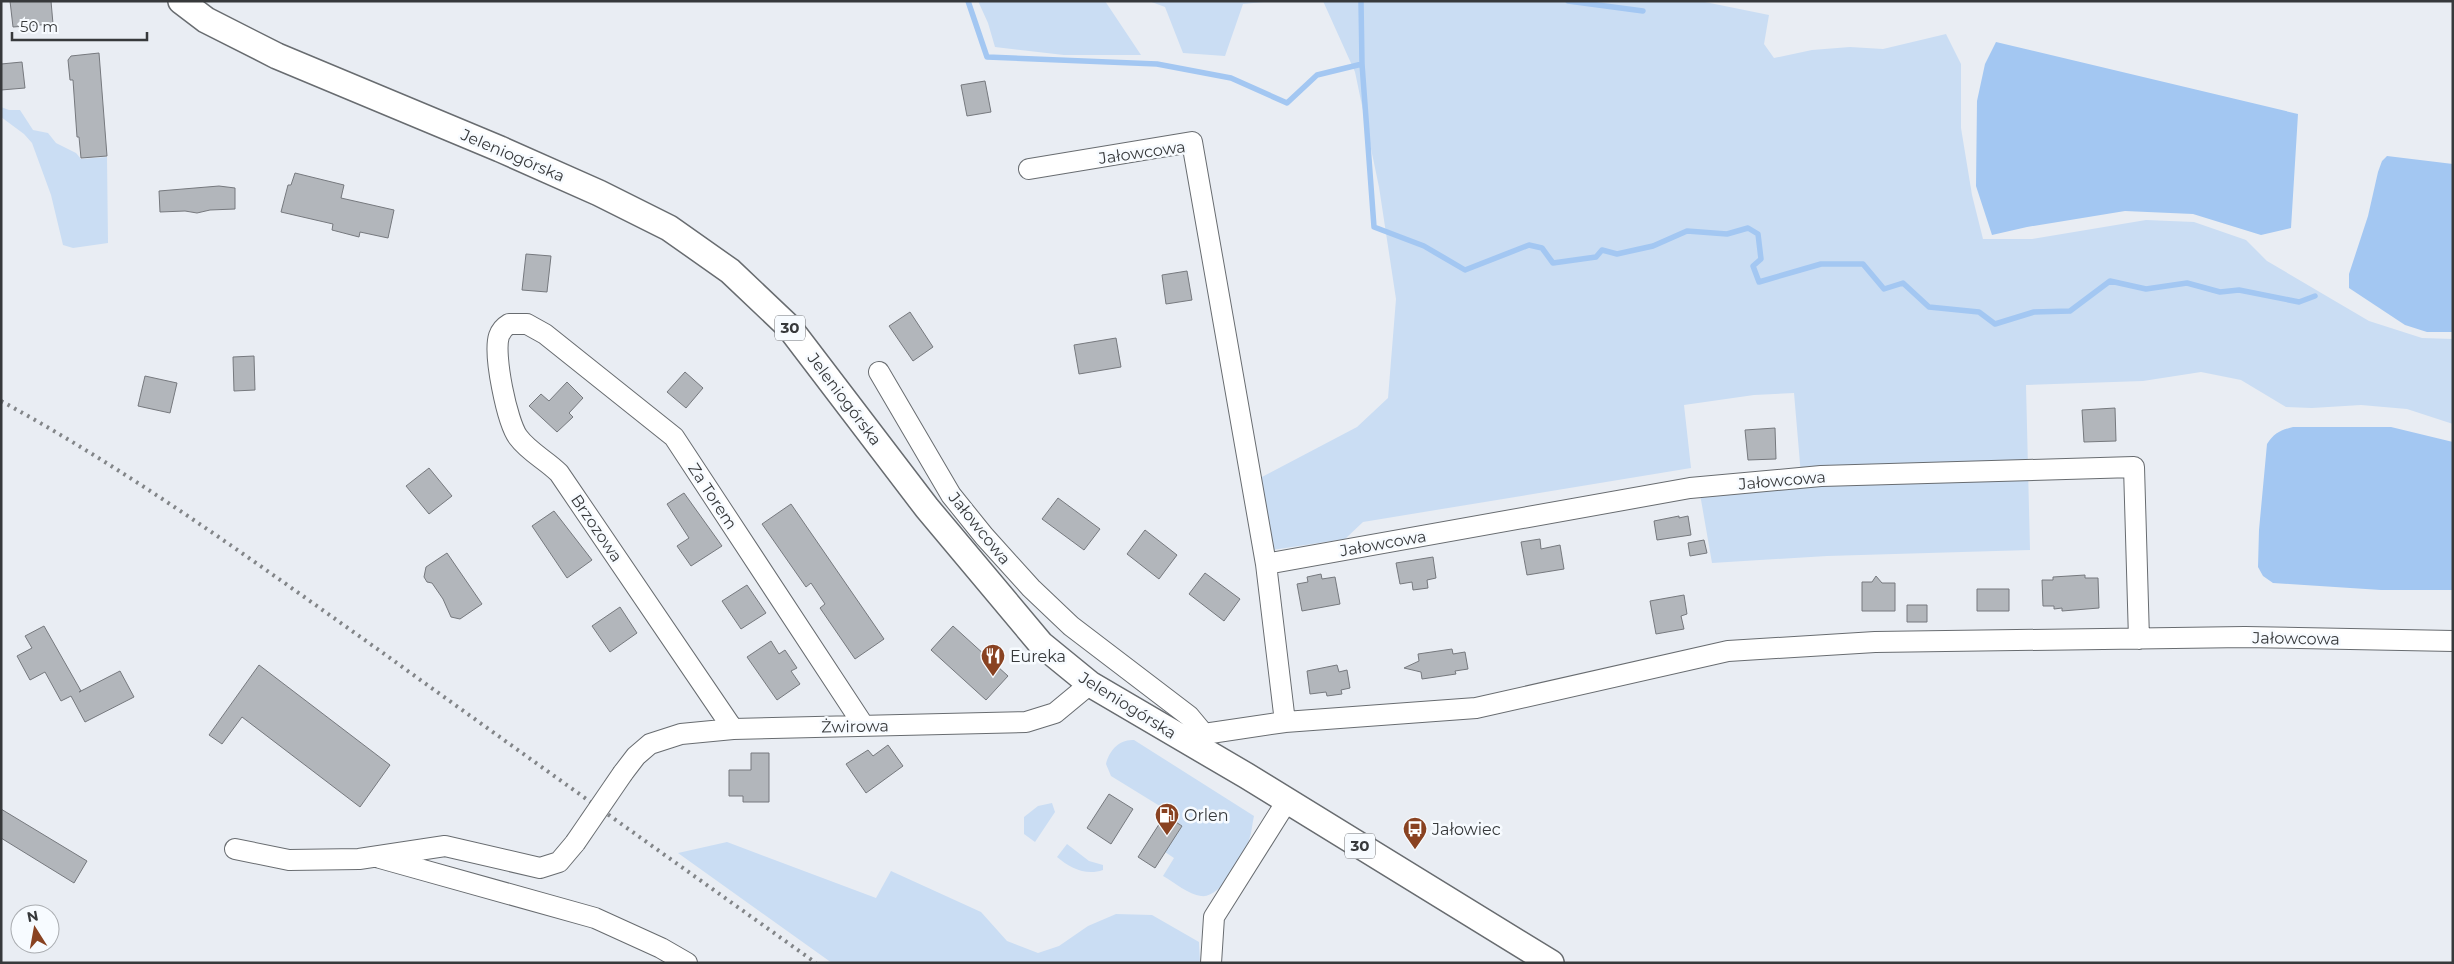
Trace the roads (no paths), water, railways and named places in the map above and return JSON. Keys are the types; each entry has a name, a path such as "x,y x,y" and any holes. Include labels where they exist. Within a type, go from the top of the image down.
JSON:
{"main road":[{"name":"Jeleniogórska","path":"181,1 206,20 277,56 600,193 669,228 730,271 789,327 927,508 1041,644 1090,684 1196,738 1287,802"},
{"name":"30","path":"1287,802 1551,963"}],"street":[{"name":"Jałowcowa","path":"1028,169 1192,142 1266,564 1285,722"},
{"name":"Za Torem","path":"509,324 527,324 545,334 674,437 864,726"},
{"name":"Brzozowa","path":"509,324 500,333 498,345 509,414 516,435 525,446 548,462 559,473 733,729"},
{"name":"Jałowcowa","path":"880,372 951,496 984,536 1031,588 1071,626 1189,716 1196,738 1285,722 1476,708 1728,651 1875,642 2245,637 2453,641"},
{"name":"Jałowcowa","path":"1266,564 1690,488 1821,476 2134,467 2139,639"},
{"name":"Żwirowa","path":"374,857 445,846 540,868 558,862 575,843 623,772 642,750 659,740 680,734 733,729 1026,722 1055,713 1090,684"},
{"path":"1211,963 1214,917 1287,802"},
{"path":"235,850 290,860 374,857 595,918 661,948 687,963"}],"water":[{"path":"1996,42 2298,114 2291,228 2261,235 2193,214 2125,211 2027,227 1992,235 1976,186 1977,101 1985,64"},
{"path":"2387,156 2453,164 2453,332 2427,332 2405,325 2349,288 2349,274 2368,216 2378,172 2382,161"},
{"path":"2293,427 2391,427 2453,442 2453,590 2381,590 2273,583 2263,576 2258,567 2259,530 2267,444 2278,432"}],"waterway":[{"path":"968,1 987,57 1157,64 1231,78 1287,103 1317,75 1362,64 1374,227 1424,246 1465,270 1529,245 1542,248 1553,263 1596,257 1602,250 1617,254 1653,246 1687,231 1727,234 1748,228 1758,234 1761,259 1753,266 1759,282 1821,264 1863,264 1884,289 1903,283 1929,307 1979,312 1995,324 2034,312 2070,311 2110,281 2146,289 2187,283 2220,292 2239,290 2299,302 2315,296"},
{"path":"1361,1 1362,64"},
{"path":"1568,1 1643,11"}],"railway":[{"path":"1,401 100,459 196,521 816,963"}],"place":[{"name":"Eureka","path":"993,677"},
{"name":"Orlen","path":"1167,836"},
{"name":"Jałowiec","path":"1415,850"}]}
